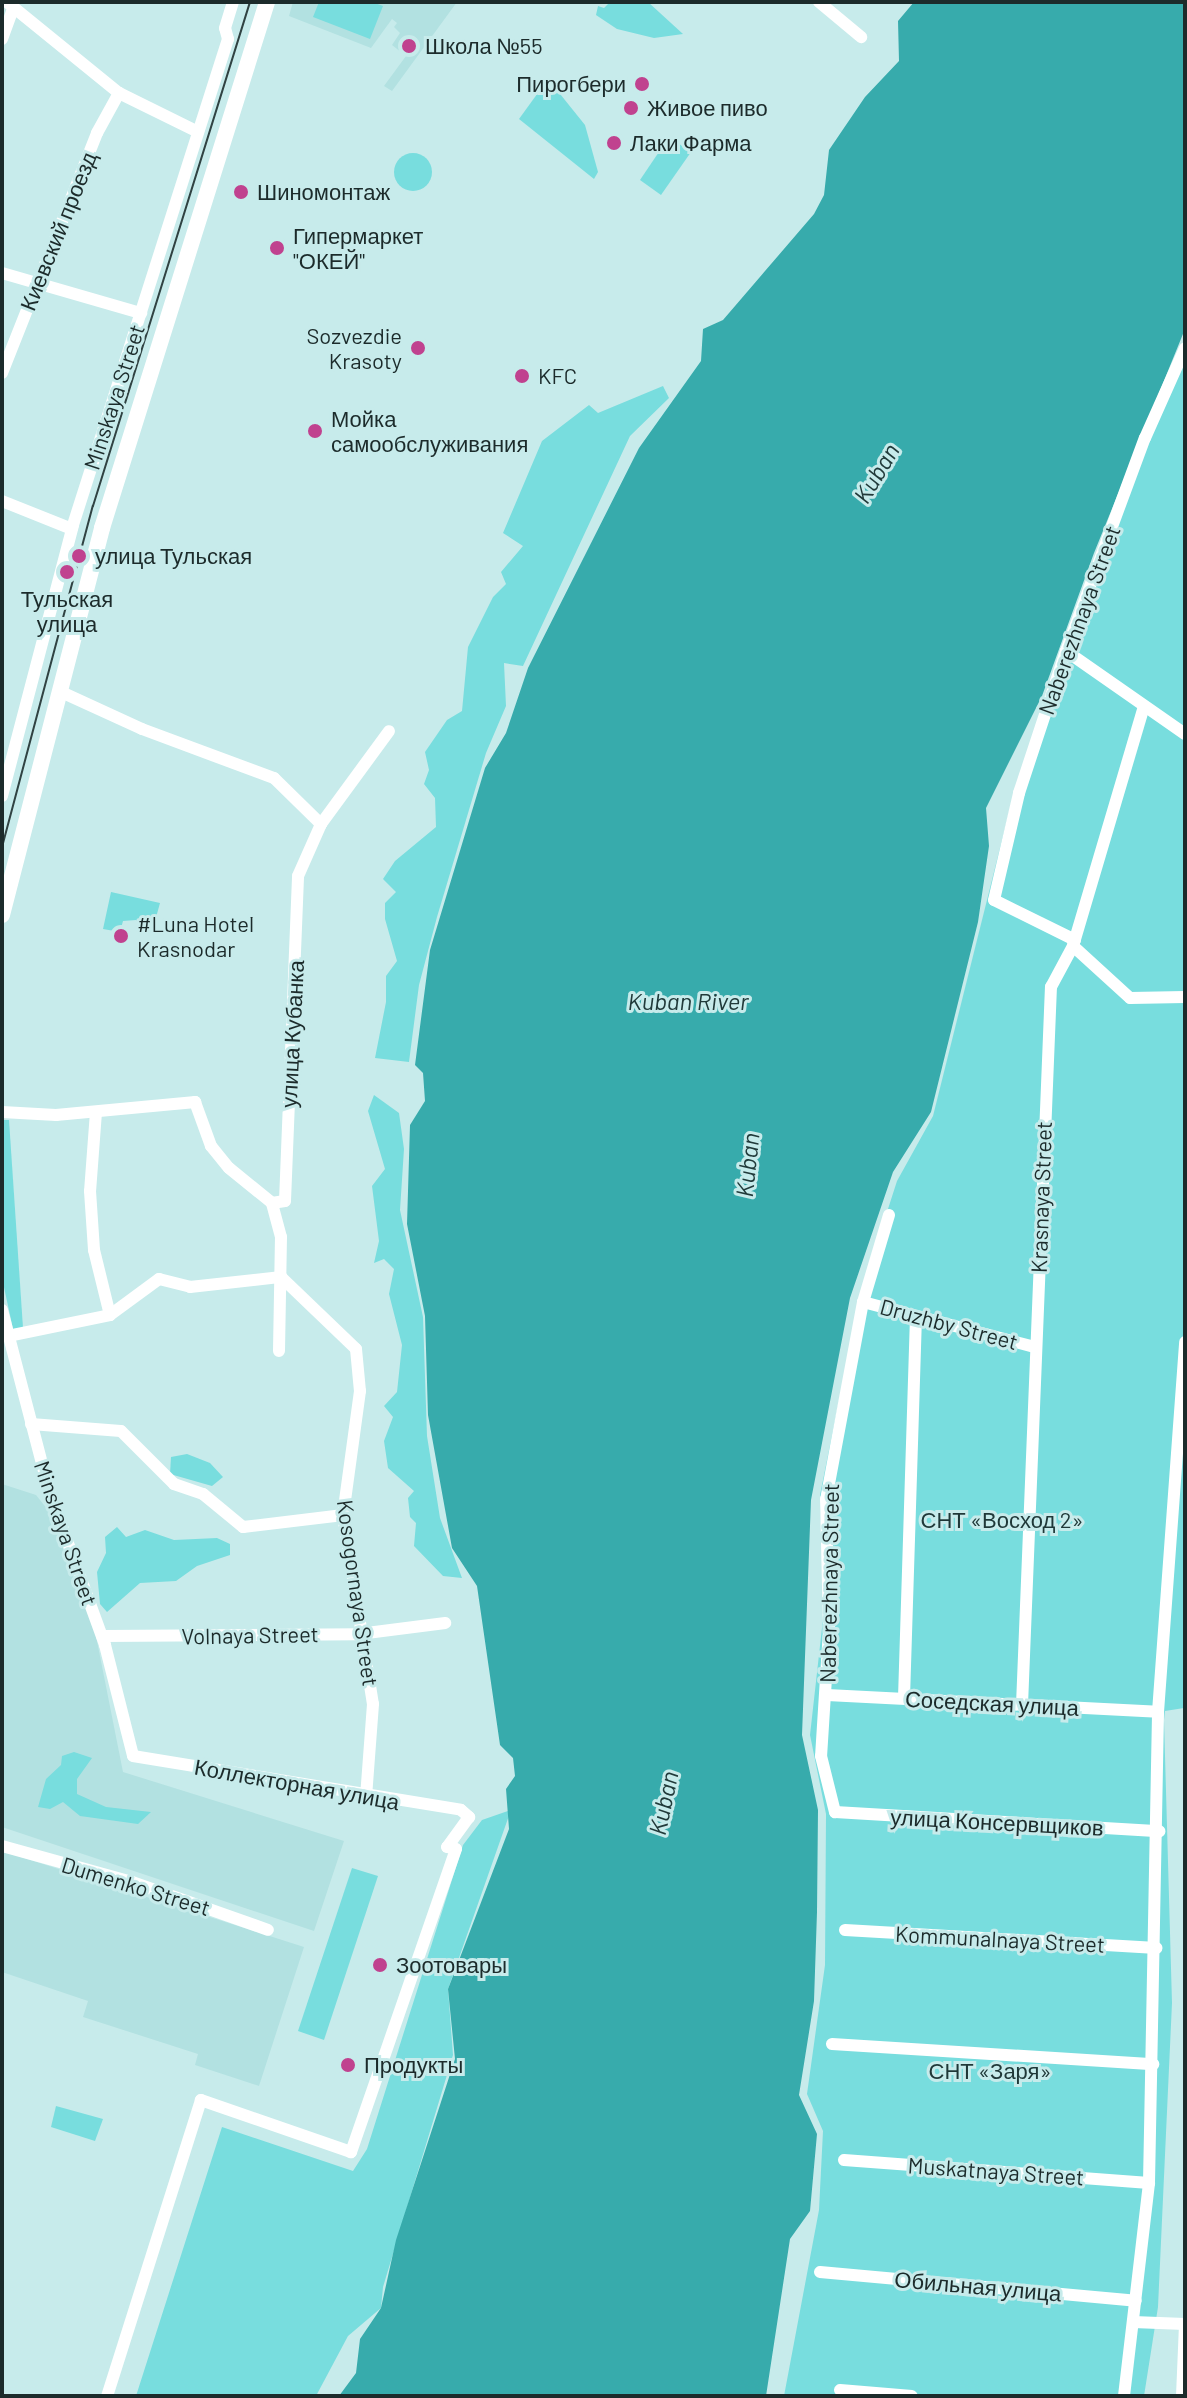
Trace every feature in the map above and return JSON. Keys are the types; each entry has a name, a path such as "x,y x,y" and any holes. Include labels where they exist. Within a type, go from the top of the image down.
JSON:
{"main road":[{"name":"Minskaya Street","path":"2,915 102,528 267,2"}],"street":[{"name":"Minskaya Street","path":"2,796 72,529 228,39 225,28 233,2"},
{"path":"819,2 861,37"},
{"path":"2,39 10,5 119,93 198,132"},
{"name":"Киевский проезд","path":"2,373 97,133 119,93"},
{"path":"2,273 141,313"},
{"name":"Naberezhnaya Street","path":"1074,943 994,900 1019,793 1066,651 1145,438 1185,348"},
{"path":"2,501 72,529"},
{"path":"1066,651 1185,734"},
{"path":"59,691 142,729 274,778 321,824"},
{"name":"Krasnaya Street","path":"1022,1705 1034,1347 1051,987 1074,943 1144,706"},
{"name":"улица Кубанка","path":"272,1203 285,1201 298,876 321,824 389,731"},
{"path":"1074,943 1130,998 1185,997"},
{"path":"2,1112 96,1112 195,1102 211,1146 229,1168 272,1203 281,1237 279,1351"},
{"path":"96,1112 90,1191 94,1250 110,1315"},
{"name":"Naberezhnaya Street","path":"835,1812 821,1756 827,1695 826,1499 863,1302 889,1215"},
{"path":"8,1336 110,1315 159,1279 190,1287 281,1277"},
{"name":"Kosogornaya Street","path":"281,1277 356,1349 360,1391 343,1515 359,1634 373,1704 366,1798"},
{"name":"Druzhby Street","path":"863,1302 1034,1347"},
{"name":"Minskaya Street","path":"2,1310 31,1424 102,1636 133,1756"},
{"path":"904,1698 916,1317"},
{"path":"1124,2396 1149,2183 1159,1831 1158,1712 1185,1342"},
{"path":"31,1424 121,1431 174,1484 203,1494 243,1527 343,1515"},
{"name":"Volnaya Street","path":"102,1636 359,1634 445,1623"},
{"name":"Соседская улица","path":"827,1695 1158,1712"},
{"name":"Коллекторная улица","path":"107,2396 201,2100 351,2152 456,1849 447,1847 468,1823 461,1810 366,1798 133,1756"},
{"name":"улица Консервщиков","path":"835,1812 1159,1831"},
{"name":"Dumenko Street","path":"2,1846 132,1882 268,1930"},
{"name":"Kommunalnaya Street","path":"845,1930 1156,1948"},
{"path":"832,2044 1153,2064"},
{"name":"Muskatnaya Street","path":"844,2160 1149,2183"},
{"name":"Обильная улица","path":"820,2272 1136,2301"},
{"path":"1133,2322 1185,2324 1182,2396"},
{"path":"840,2390 912,2396"}],"shaded area":[{"name":"Школа №55","path":"293,2 457,2 392,91 384,86 406,56 392,45 400,33 394,27 397,23 392,19 371,48 289,16"},
{"path":"2,1484 36,1495 52,1515 95,1631 123,1772 344,1841 314,1931 2,1827"},
{"path":"2,1851 304,1947 259,2086 195,2065 198,2054 83,2017 88,2001 2,1972"}],"green space":[{"path":"319,2 372,2 383,6 370,39 313,17"},
{"path":"610,2 648,2 683,34 654,38 617,29 596,15 598,6 604,8"},
{"path":"548,79 585,125 598,172 594,179 519,119"},
{"path":"669,137 691,152 661,195 640,180"},
{"path":"413,153 427,158 432,172 427,186 413,191 399,186 394,172 399,158"},
{"path":"1185,339 1185,1702 1184,1708 1165,1711 1164,1720 1172,2003 1158,2307 1144,2396 784,2396 819,2210 823,2131 807,2094 825,1965 826,1814 810,1735 824,1610 820,1495 860,1296 897,1181 933,1116 1014,792"},
{"path":"663,386 669,398 630,436 523,666 504,663 506,706 486,753 437,917 419,985 409,1062 375,1058 386,1002 386,976 397,961 385,919 385,903 396,892 383,879 395,861 436,827 435,798 424,784 429,770 425,752 447,720 462,711 468,647 493,597 506,584 501,572 523,546 503,533 542,441 589,405 598,413"},
{"path":"111,892 160,903 152,932 136,920 123,921 120,932 103,929"},
{"path":"374,1095 399,1113 404,1149 400,1210 423,1317 427,1436 440,1518 462,1578 443,1576 414,1546 416,1523 410,1517 408,1498 414,1491 388,1468 384,1441 393,1417 384,1406 397,1392 402,1345 389,1294 394,1269 384,1259 374,1263 379,1241 372,1186 385,1169 368,1111"},
{"path":"2,1120 9,1120 23,1328 13,1329 2,1278"},
{"path":"187,1454 210,1463 223,1477 212,1486 170,1474 171,1457"},
{"path":"117,1527 126,1537 145,1530 174,1540 217,1538 230,1544 230,1555 197,1566 176,1581 140,1583 107,1612 100,1604 97,1572 106,1553 105,1537"},
{"path":"74,1752 92,1758 77,1779 77,1794 106,1807 151,1812 138,1824 80,1816 63,1802 50,1809 38,1807 46,1779 61,1765 62,1756"},
{"path":"511,1810 448,1989 453,2055 383,2287 381,2308 348,2336 316,2396 136,2396 222,2127 353,2171 367,2149 463,1845 482,1820"},
{"path":"352,1868 378,1876 324,2040 298,2031"},
{"path":"56,2106 103,2119 95,2141 51,2127"}],"water":[{"name":"Kuban River","path":"914,2 1185,2 1185,329 1094,553 1042,696 986,808 989,846 978,922 931,1112 893,1172 850,1298 811,1500 802,1735 818,1810 817,1912 814,2001 799,2095 817,2134 810,2211 790,2239 766,2396 339,2396 356,2373 360,2339 381,2308 396,2240 455,2059 448,1989 509,1829 506,1789 515,1776 513,1758 500,1745 477,1586 452,1548 428,1415 425,1316 407,1224 410,1125 425,1101 423,1073 415,1065 430,950 485,768 506,733 528,668 639,448 701,361 703,329 723,320 814,214 824,195 829,150 865,97 899,61 898,21"}],"tram line":[{"path":"2,847 93,506 250,2"}],"place":[{"name":"Школа №55","path":"409,46"},
{"name":"Пирогбери","path":"642,84"},
{"name":"Живое пиво","path":"631,108"},
{"name":"Лаки Фарма","path":"614,143"},
{"name":"Шиномонтаж","path":"241,192"},
{"name":"Гипермаркет \"ОКЕЙ\"","path":"277,248"},
{"name":"Sozvezdie Krasoty","path":"418,348"},
{"name":"KFC","path":"522,376"},
{"name":"Мойка самообслуживания","path":"315,431"},
{"name":"улица Тульская","path":"79,556"},
{"name":"Тульская улица","path":"67,572"},
{"name":"#Luna Hotel Krasnodar","path":"121,936"},
{"name":"Зоотовары","path":"380,1965"},
{"name":"Продукты","path":"348,2065"}],"water label":[{"name":"Kuban","path":"876,473"},
{"name":"Kuban","path":"747,1165"},
{"name":"Kuban","path":"663,1803"}],"park label":[{"name":"СНТ «Восход 2»","path":"1002,1520"},
{"name":"СНТ «Заря»","path":"990,2071"}]}
